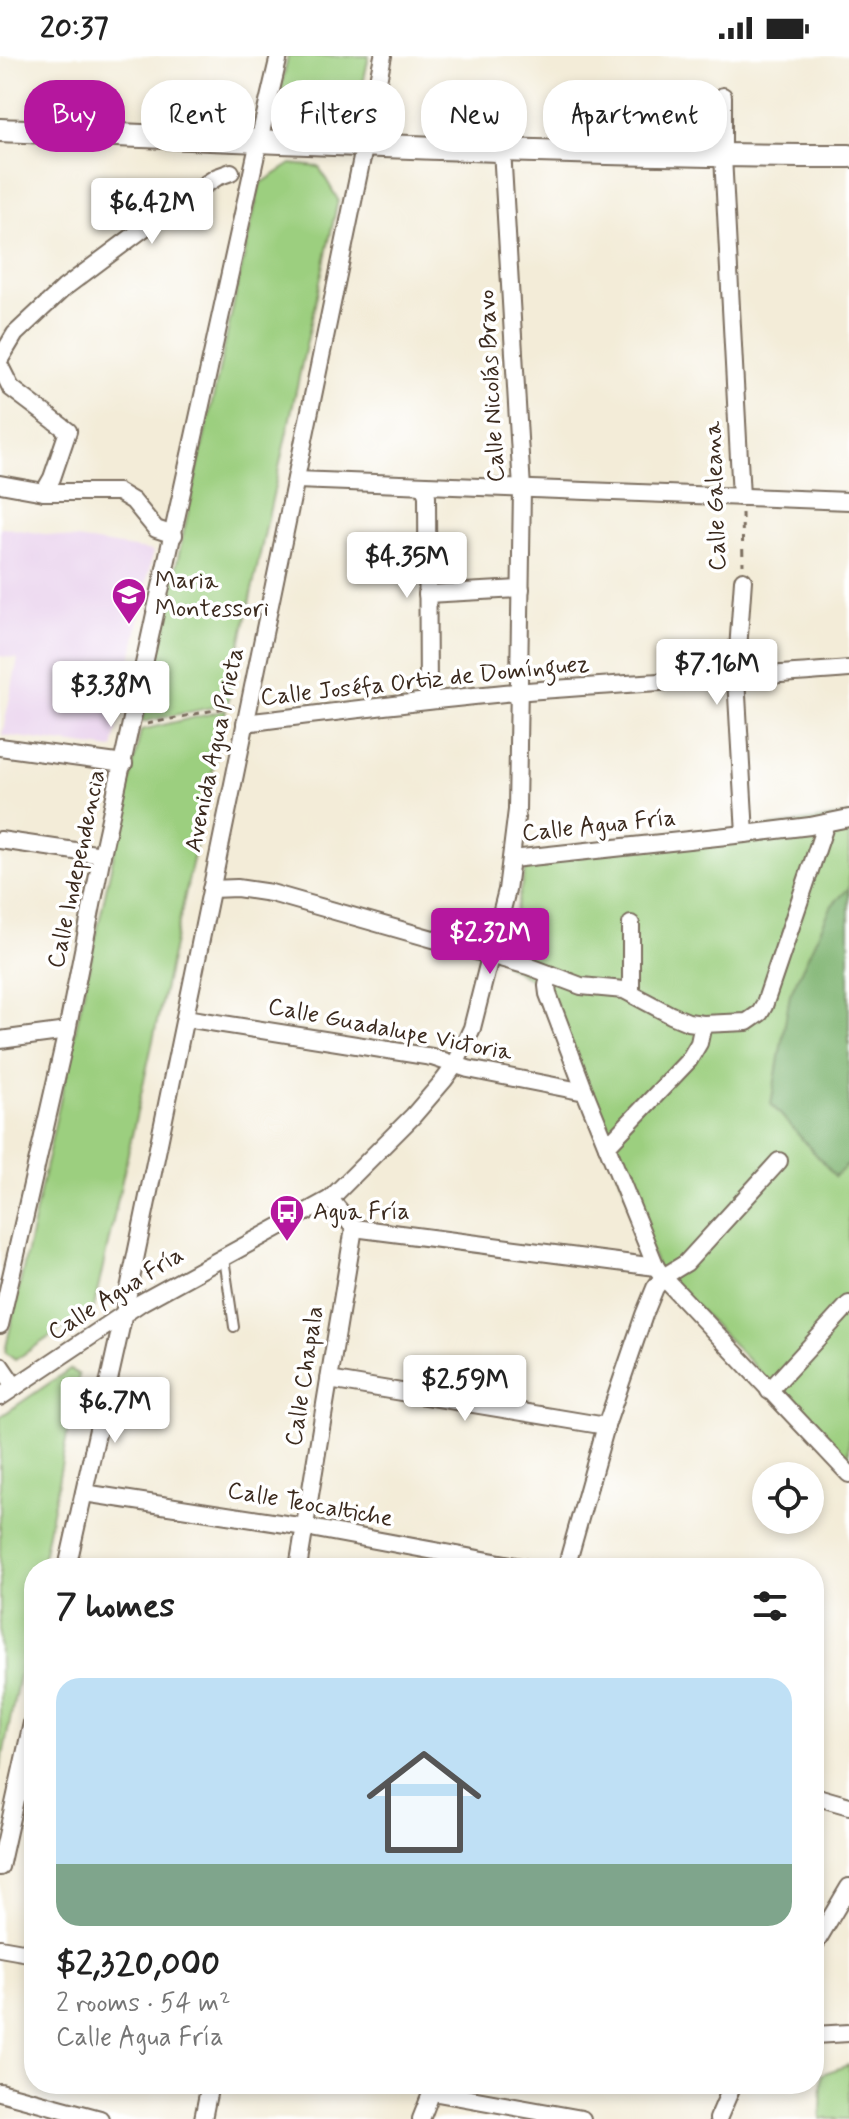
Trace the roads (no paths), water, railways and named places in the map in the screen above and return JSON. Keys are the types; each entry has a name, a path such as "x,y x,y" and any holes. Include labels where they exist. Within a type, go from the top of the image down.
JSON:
{"street":[{"name":"Calle Independencia","path":"0,1325 279,56"},
{"name":"Avenida Agua Prieta","path":"378,80 383,56"},
{"path":"0,130 271,141"},
{"path":"527,150 723,156 849,156"},
{"name":"Avenida Agua Prieta","path":"69,1558 124,1313 364,152"},
{"name":"Calle Nicolás Bravo","path":"502,152 522,489 517,810 512,859"},
{"name":"Calle Galeana","path":"723,152 741,497"},
{"path":"0,359 15,334 57,294 183,199 217,177 231,172"},
{"path":"0,366 11,388 68,431 44,492"},
{"path":"296,480 849,501"},
{"path":"0,484 44,492 118,492 133,501 156,529 174,535"},
{"path":"422,485 427,496 428,700"},
{"name":"Calle Galeana","path":"743,580 736,678 745,834"},
{"path":"427,594 521,589"},
{"name":"Calle Joséfa Ortiz de Domínguez","path":"245,723 428,700 849,669"},
{"path":"0,747 124,764"},
{"name":"Calle Agua Fría","path":"0,1397 124,1313 330,1199 413,1116 455,1065 472,1028 512,859 745,834 849,818"},
{"path":"211,889 237,888 271,893 528,966 590,988 631,992 688,1022 739,1023 754,1019 764,1006 826,823"},
{"path":"0,840 102,855"},
{"path":"631,924 631,992"},
{"path":"549,974 548,994 660,1272 769,1391 846,1466"},
{"name":"Calle Guadalupe Victoria","path":"185,1018 432,1057 455,1065 585,1092"},
{"path":"607,1146 689,1060 699,1043 703,1024"},
{"path":"0,1040 67,1031"},
{"path":"330,1199 354,1228 660,1272 686,1263 779,1161"},
{"name":"Calle Chapala","path":"300,1558 354,1228"},
{"path":"569,1558 606,1426 660,1272"},
{"path":"769,1391 849,1304"},
{"path":"0,1365 15,1387"},
{"path":"329,1380 606,1426"},
{"name":"Calle Teocaltiche","path":"84,1493 305,1527 473,1558"},
{"path":"0,1867 24,1759"},
{"path":"17,1791 24,1792"},
{"path":"824,1799 849,1806"},
{"path":"824,1929 849,1887"},
{"path":"0,1948 24,1952"},
{"path":"824,2034 849,2033"},
{"path":"0,2092 100,2119"},
{"path":"203,2119 208,2094"},
{"path":"421,2119 431,2094"},
{"path":"463,2094 582,2119"},
{"path":"718,2119 729,2094"}],"lane":[{"path":"224,1258 234,1327"}],"place":[{"name":"Maria Montessori","path":"129,626"},
{"name":"Agua Fría","path":"287,1243"}]}
